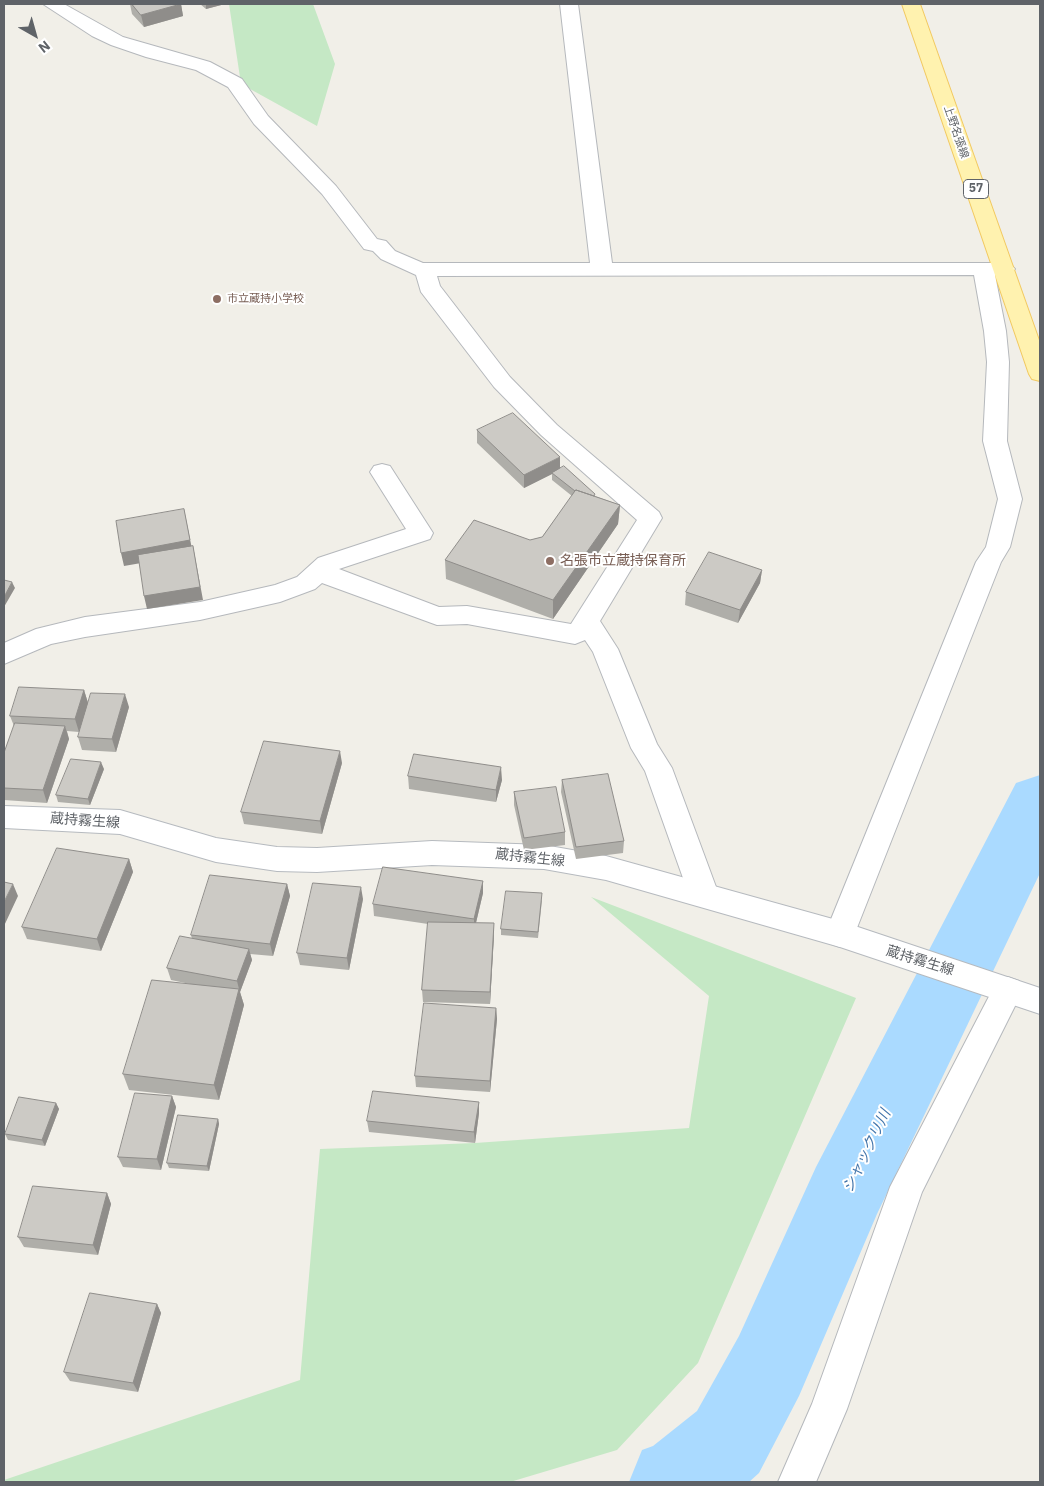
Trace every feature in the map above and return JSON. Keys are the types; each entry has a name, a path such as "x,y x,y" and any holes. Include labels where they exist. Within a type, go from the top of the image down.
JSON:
{"main road":[{"name":"上野名張線","path":"912,4 993,269 1040,374"}],"street":[{"path":"52,4 98,32 117,41 202,66 235,83 261,120 329,190 372,245 379,245 388,255 395,259 426,269 602,271 993,269 998,362 994,422 996,441 1010,499 998,546 986,571 840,934"},
{"path":"569,4 602,271"},
{"path":"318,571 437,616 467,615 575,634 582,629 650,518 549,430 502,382 429,286 426,269"},
{"path":"4,654 45,636 85,627 200,611 280,594 306,583 327,564 421,533 382,472"},
{"path":"586,622 605,649 645,748 658,768 704,895"},
{"name":"蔵持霧生線","path":"4,818 120,822 216,850 276,859 317,860 432,853 544,857 606,868 840,934 903,957 1040,1001"},
{"path":"797,1482 829,1409 907,1187 997,986"}],"green space":[{"path":"229,4 313,4 335,64 317,126 241,84"},
{"path":"591,897 856,998 698,1363 617,1450 510,1482 4,1482 4,1480 300,1380 320,1149 475,1143 689,1128 709,996"}],"building":[{"path":"132,4 181,4 141,15"},
{"path":"513,413 560,457 524,475 477,430"},
{"path":"564,466 595,494 594,496 575,491 552,473"},
{"path":"576,490 620,505 553,600 445,560 474,520 530,540 542,537"},
{"path":"184,509 190,540 121,553 116,521"},
{"path":"193,546 200,587 144,596 138,555"},
{"path":"709,552 762,570 740,610 686,592"},
{"path":"4,580 12,582 4,597"},
{"path":"19,687 84,690 75,719 10,716"},
{"path":"91,693 125,694 112,739 78,737"},
{"path":"15,723 65,726 43,790 4,788 4,753"},
{"path":"264,741 340,751 320,821 241,812"},
{"path":"414,754 501,767 496,790 408,776"},
{"path":"71,759 101,762 88,799 56,795"},
{"path":"608,774 624,841 576,847 562,780"},
{"path":"556,787 565,832 524,838 514,792"},
{"path":"57,848 129,859 97,939 22,927"},
{"path":"383,867 483,881 474,919 373,904"},
{"path":"210,875 287,884 270,944 191,935"},
{"path":"4,882 13,884 4,902"},
{"path":"313,883 361,887 347,958 297,953"},
{"path":"506,891 542,893 538,932 501,929"},
{"path":"428,922 494,923 490,992 422,990"},
{"path":"180,936 249,949 237,981 167,968"},
{"path":"152,980 239,989 214,1085 123,1074"},
{"path":"424,1003 496,1008 490,1081 415,1076"},
{"path":"373,1091 479,1102 474,1132 367,1121"},
{"path":"135,1093 172,1096 157,1159 118,1157"},
{"path":"19,1097 56,1103 42,1140 5,1134"},
{"path":"178,1115 218,1119 207,1166 167,1163"},
{"path":"33,1186 107,1193 93,1245 18,1237"},
{"path":"90,1293 157,1304 133,1383 64,1372"}],"waterway":[{"name":"シャックリ川","path":"674,1482 683,1479 728,1442 769,1366 845,1194 1040,802"}],"place":[{"name":"市立蔵持小学校","path":"217,299"},
{"name":"名張市立蔵持保育所","path":"550,561"}]}
